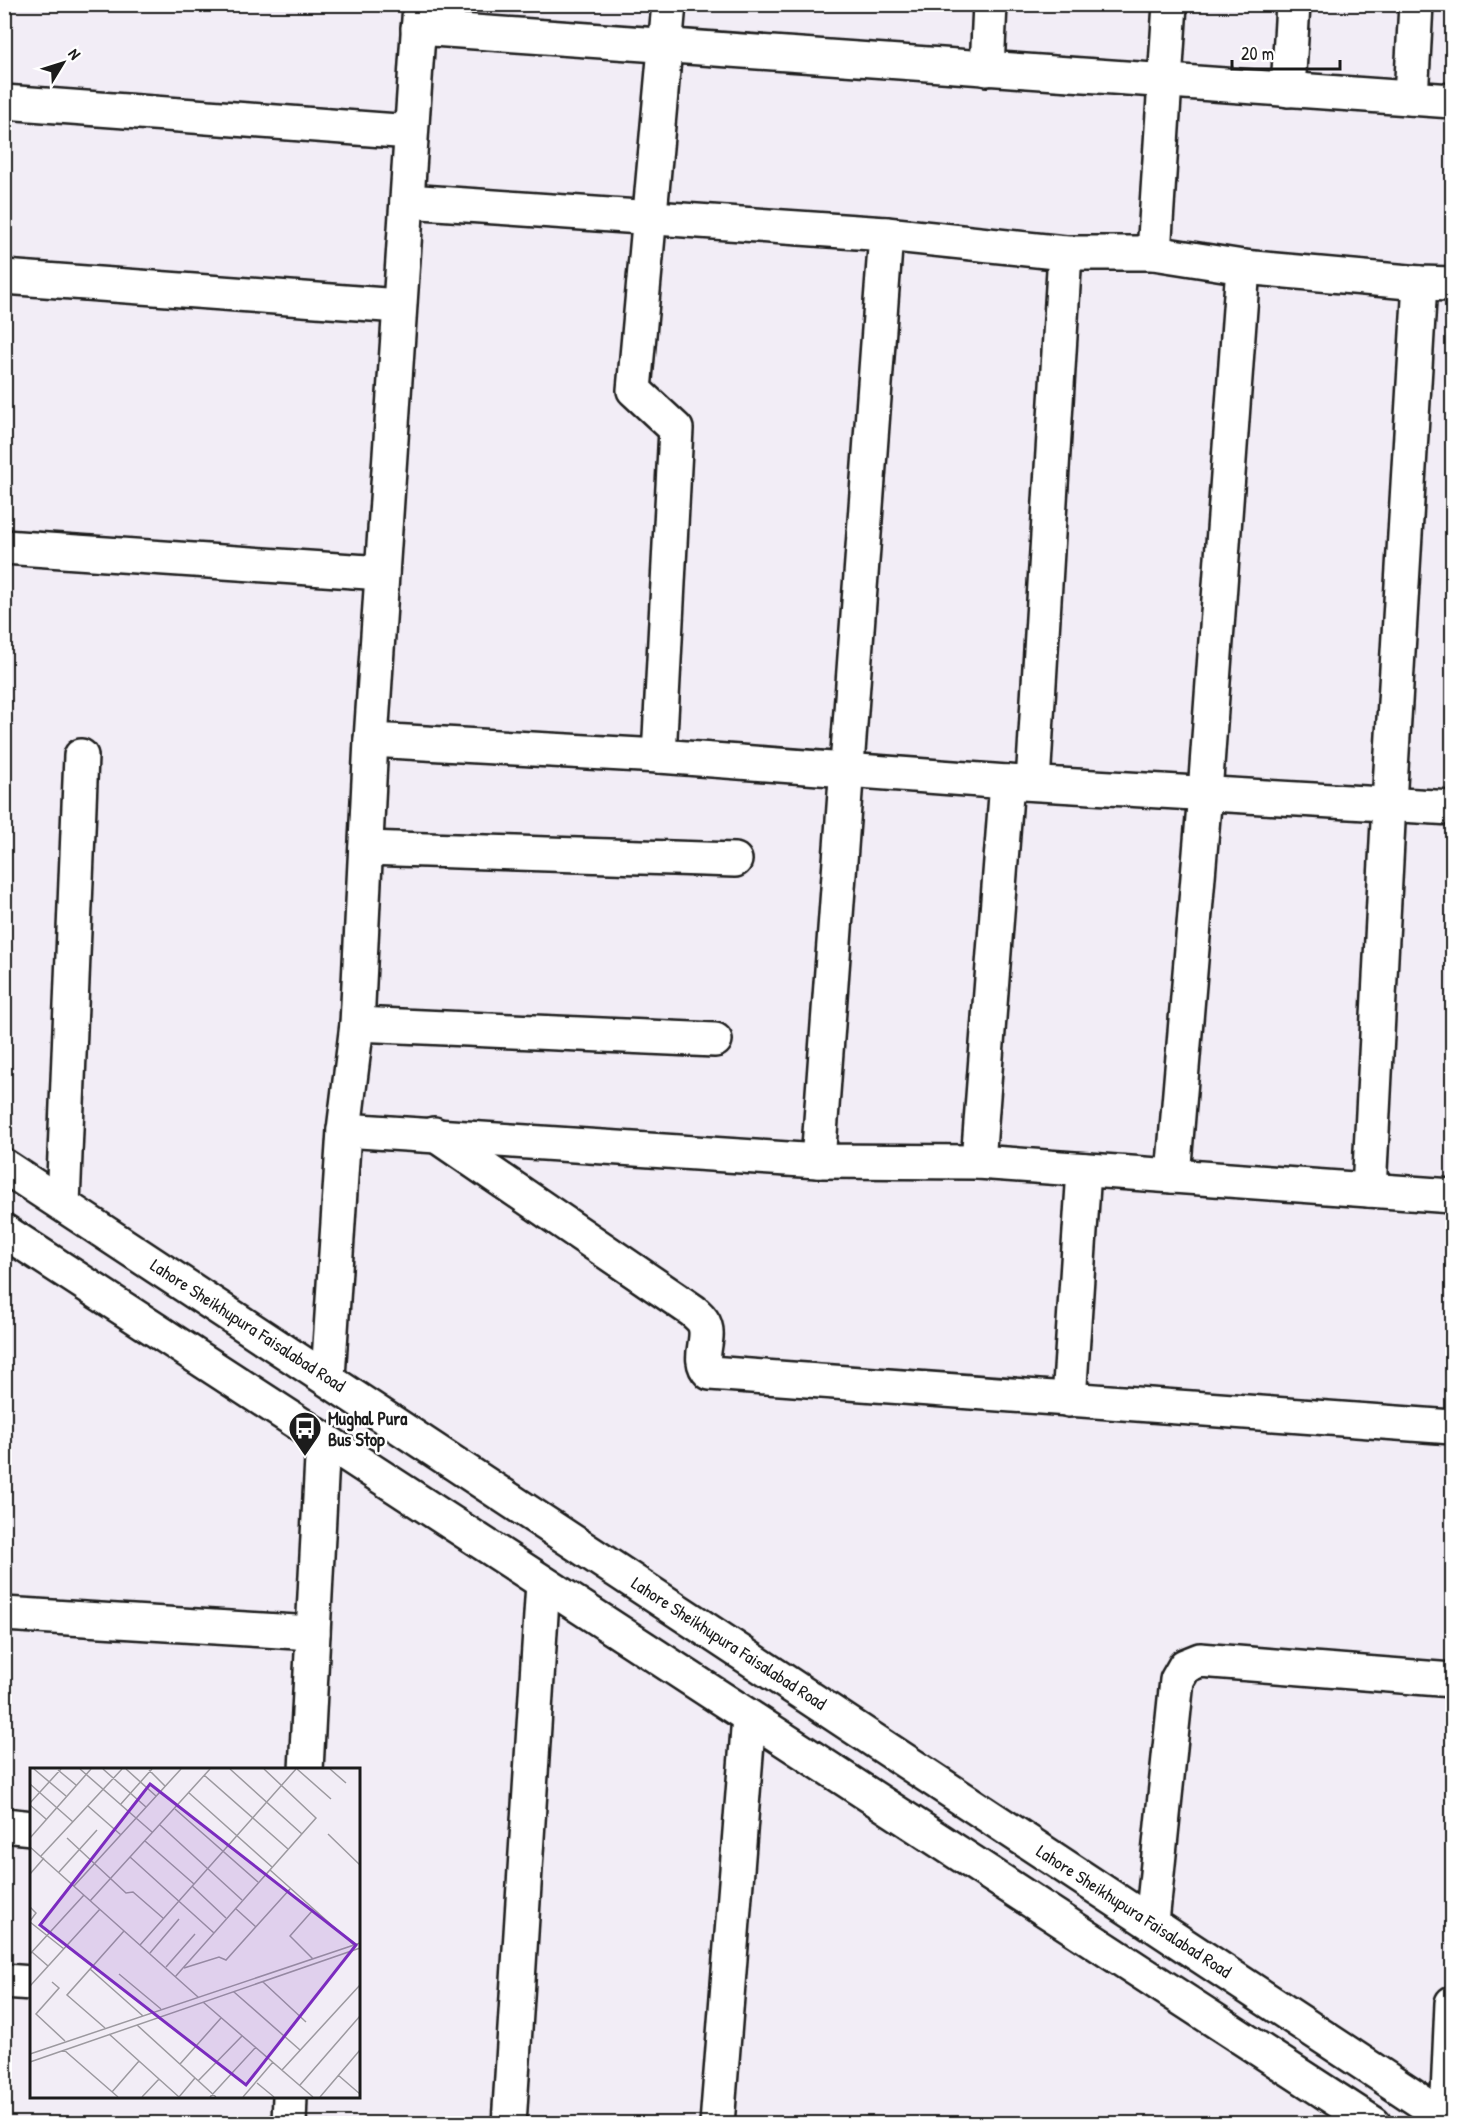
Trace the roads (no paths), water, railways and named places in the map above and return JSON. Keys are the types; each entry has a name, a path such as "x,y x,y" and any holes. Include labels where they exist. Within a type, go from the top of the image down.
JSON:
{"main road":[{"path":"659,756 676,429 634,390 669,4"},
{"path":"987,69 990,4"},
{"path":"1154,253 1170,4"},
{"path":"1288,90 1293,4"},
{"path":"1411,98 1416,4"},
{"path":"328,1377 344,1130 357,1024 370,740 419,16 664,46 1452,101"},
{"path":"4,102 411,132"},
{"path":"406,201 886,234 1065,253 1154,253 1243,267 1452,284"},
{"path":"818,1161 886,234"},
{"path":"978,1162 1020,783 1065,253"},
{"path":"1173,1176 1205,793 1243,267"},
{"path":"4,277 399,306"},
{"path":"1369,1190 1420,283"},
{"path":"4,547 382,573"},
{"path":"370,740 659,756 1020,783 1452,808"},
{"path":"63,1204 81,756"},
{"path":"366,848 735,860"},
{"path":"357,1024 715,1040"},
{"path":"344,1130 434,1134 818,1161 978,1162 1452,1196"},
{"path":"434,1134 693,1311 706,1327 704,1361 705,1368 710,1373 1452,1427"},
{"name":"Lahore Sheikhupura Faisalabad Road","path":"4,1166 328,1377 1450,2120"},
{"path":"1069,1400 1084,1170"},
{"path":"4,1231 1374,2124"},
{"path":"306,1768 323,1439"},
{"path":"509,2124 543,1583"},
{"path":"4,1614 313,1632"},
{"path":"1152,1922 1178,1680 1185,1666 1200,1660 1452,1680"},
{"path":"717,2124 750,1717"},
{"path":"4,1825 30,1828"},
{"path":"4,1981 30,1983"},
{"path":"1450,2120 1452,2003"},
{"path":"289,2124 290,2098"}],"place":[{"name":"Mughal Pura Bus Stop","path":"305,1457"}]}
